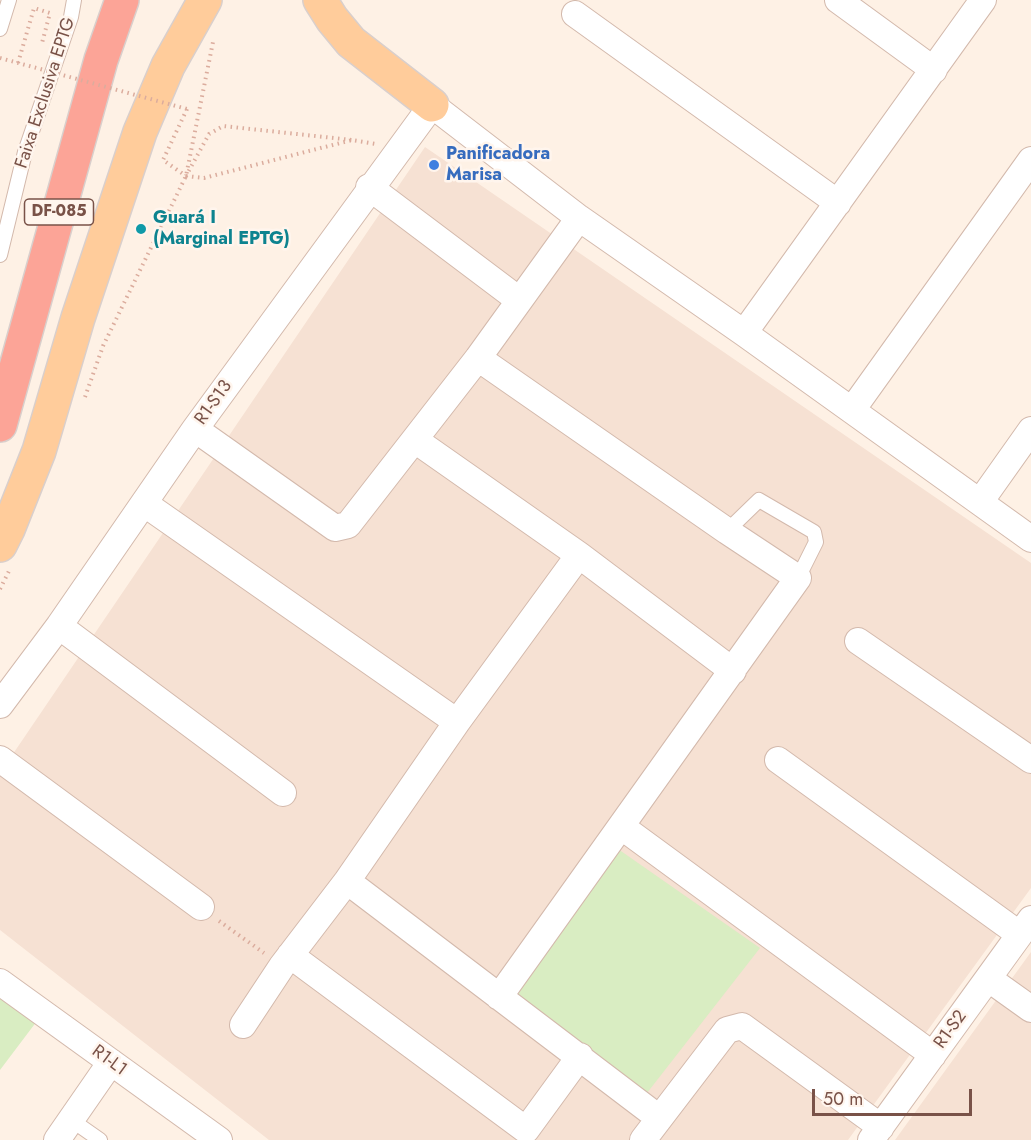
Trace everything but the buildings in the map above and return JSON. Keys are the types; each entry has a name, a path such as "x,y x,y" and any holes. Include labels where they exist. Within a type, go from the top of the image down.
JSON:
{"highway":[{"name":"DF-085","path":"0,425 101,60 122,0"}],"main road":[{"path":"5,556 78,318 140,132 168,66 205,0"},
{"path":"320,0 351,42 432,105"}],"street":[{"path":"838,0 933,70"},
{"path":"744,333 983,0"},
{"path":"575,14 838,203"},
{"name":"R1-S13","path":"0,705 59,626 195,429 369,188 432,105"},
{"path":"432,105 579,218 1031,539"},
{"path":"852,410 1031,160"},
{"path":"369,188 519,300"},
{"path":"195,429 335,528 348,525 478,358 579,218"},
{"path":"478,358 798,578 499,997"},
{"path":"980,502 1031,430"},
{"path":"415,440 579,555 733,671"},
{"path":"145,504 458,722"},
{"path":"243,1025 286,960 346,881 579,555"},
{"path":"59,626 283,793"},
{"path":"858,640 1031,760"},
{"path":"0,759 201,907"},
{"path":"778,760 1025,926"},
{"path":"622,827 933,1055"},
{"path":"346,881 659,1118"},
{"name":"R1-S2","path":"876,1133 1025,926"},
{"path":"286,960 533,1135 580,1056"},
{"path":"989,979 1031,1009"},
{"name":"R1-L1","path":"0,982 219,1140"},
{"path":"643,1140 727,1030 742,1026 876,1133"},
{"path":"64,1130 111,1062"}],"lane":[{"path":"0,29 9,0"},
{"name":"Faixa Exclusiva EPTG","path":"0,255 25,152 71,17 74,0"},
{"path":"727,531 759,500 814,532 816,542 798,578"},
{"path":"64,1130 100,1140"}],"path":[{"path":"18,63 33,8"},
{"path":"186,176 214,38"},
{"path":"0,57 187,109 163,160 186,176 204,178 352,140"},
{"path":"84,399 103,346 209,134 223,126 352,140 399,148"},
{"path":"0,589 5,556"},
{"path":"201,907 286,960"}],"shaded area":[{"path":"425,147 1031,563 1031,888 848,1140 269,1140 0,930 0,773"},
{"path":"1031,952 1031,1140 895,1140"}],"green space":[{"path":"618,849 760,948 647,1093 515,994"},
{"path":"0,993 37,1021 0,1070"}],"place":[{"name":"Panificadora Marisa","path":"434,165"},
{"name":"Guará I (Marginal EPTG)","path":"141,229"}]}
